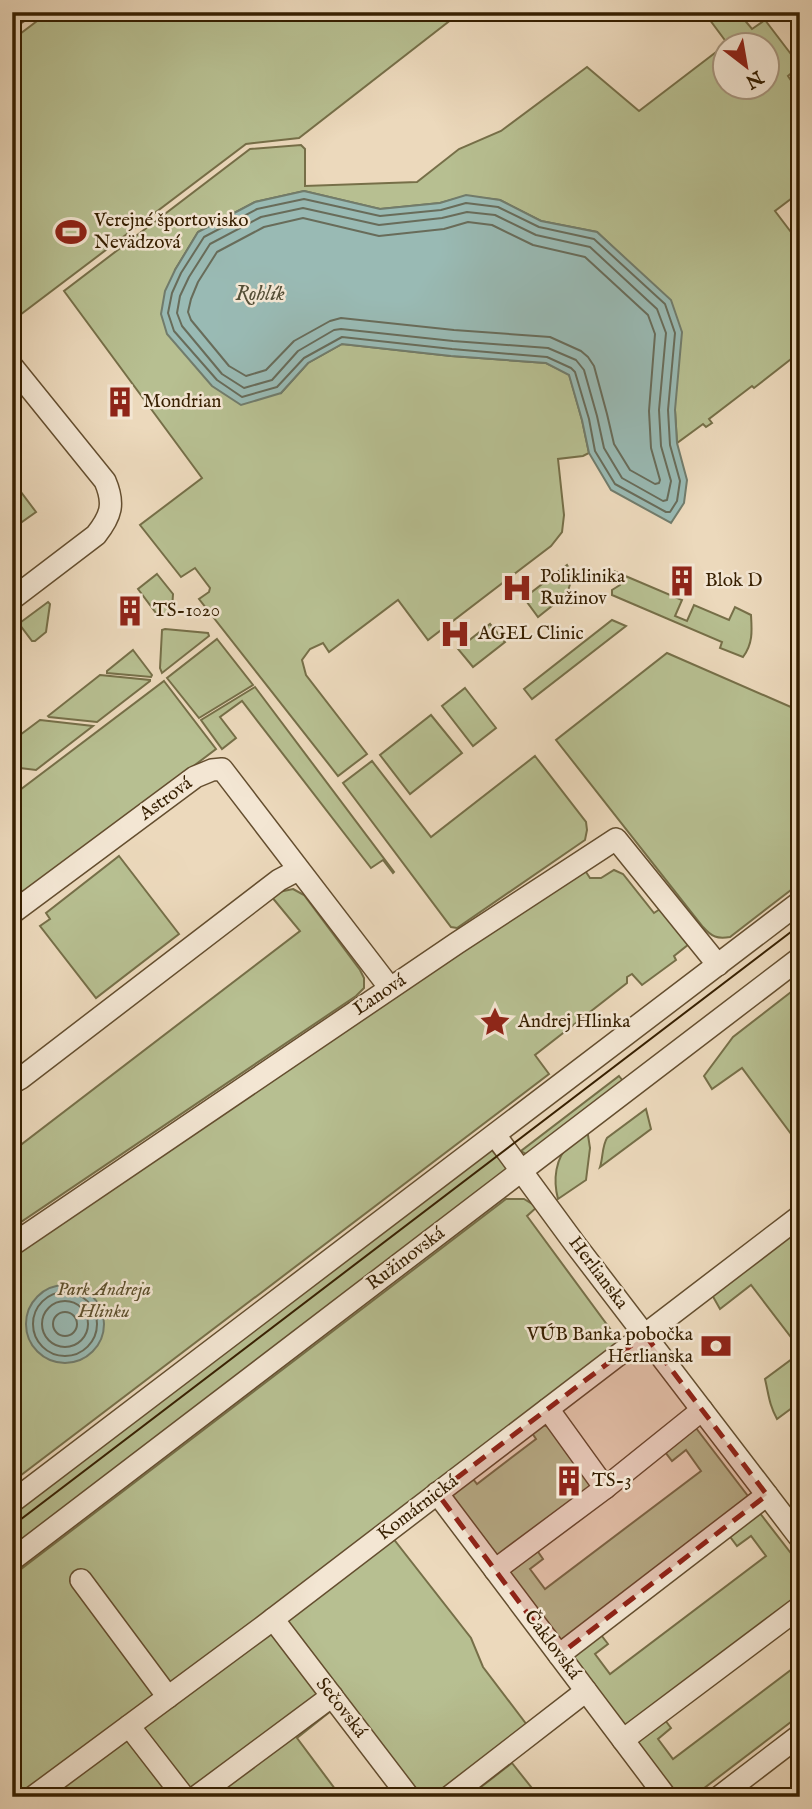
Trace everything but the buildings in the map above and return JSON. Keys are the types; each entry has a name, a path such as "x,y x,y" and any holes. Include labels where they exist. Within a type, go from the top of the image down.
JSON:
{"street":[{"path":"12,16 18,12"},
{"path":"12,366 105,481 111,494 110,513 96,535 12,599"},
{"name":"Astrová","path":"12,913 179,788 201,773 222,769 390,988"},
{"name":"Ľanová","path":"12,1245 390,988 616,839 718,965"},
{"path":"12,1083 279,880 298,870"},
{"path":"12,1502 800,902"},
{"name":"Ružinovská","path":"12,1560 800,958"},
{"name":"Herlianska","path":"495,1135 800,1538"},
{"name":"Komárnická","path":"33,1797 273,1619 799,1218"},
{"path":"548,1409 605,1488"},
{"path":"495,1570 605,1488 702,1410"},
{"name":"Čaklovská","path":"437,1493 666,1797"},
{"path":"559,1655 767,1495"},
{"path":"81,1580 168,1697"},
{"path":"623,1740 800,1607"},
{"name":"Sečovská","path":"273,1619 409,1797"},
{"path":"449,1797 586,1691"},
{"path":"196,1797 332,1696"},
{"path":"129,1726 184,1797"},
{"path":"719,1797 800,1735"}],"highlighted area":[{"path":"645,1335 767,1495 559,1655 437,1493"}],"green space":[{"name":"Verejné športovisko Nevädzová","path":"49,12 461,12 299,138 246,144 12,321 12,40"},
{"path":"704,12 738,12 752,29 765,20 774,32 719,32"},
{"path":"780,40 800,66 788,76 792,82 800,76 800,192 775,211 800,244 800,352 709,419 712,423 706,427 703,424 677,443 675,410 633,266 597,232 541,221 500,200 466,196 440,203 380,209 304,191 255,202 198,232 175,270 281,393 308,363 342,344 546,363 569,374 589,453 558,459 564,515 562,532 551,546 428,640 398,600 329,652 323,643 310,649 302,660 306,675 367,754 338,776 199,599 209,592 210,588 195,568 181,577 140,525 202,478 64,291 250,149 301,145 305,149 305,186 417,182 459,149 501,131 587,67 639,111 710,57 710,102 780,102"},
{"path":"12,480 36,512 12,529"},
{"path":"567,565 573,575 567,594 538,617 524,598"},
{"path":"616,572 682,600 675,616 687,621 694,605 729,620 735,607 751,615 751,637 743,657 720,648 722,642 612,595 612,590 620,585"},
{"path":"157,574 173,594 172,610 161,617 138,589"},
{"path":"48,602 50,604 46,632 32,641 20,625 21,622"},
{"path":"612,620 626,626 532,699 524,689"},
{"path":"490,624 505,642 473,667 458,649"},
{"path":"162,630 208,633 209,636 162,673"},
{"path":"217,639 253,685 199,718 167,678"},
{"path":"133,650 151,677 107,673 107,671"},
{"path":"667,653 800,711 800,883 730,937 715,936 703,927 556,740"},
{"path":"100,675 150,681 97,722 48,716"},
{"path":"164,681 216,749 12,904 12,796"},
{"path":"255,687 393,873 383,860 371,868 242,701 220,717 236,738 222,749 201,720"},
{"path":"465,688 496,728 473,746 442,706"},
{"path":"431,715 462,753 410,794 380,755"},
{"path":"40,720 93,726 36,770 12,767 12,741"},
{"path":"535,756 586,822 585,840 457,928 451,927 343,783 372,761 431,837"},
{"path":"119,856 179,934 96,998 40,926 50,919 46,913"},
{"name":"Park Andreja Hlinku","path":"584,869 590,878 601,878 614,870 623,874 654,913 660,909 689,944 674,956 676,960 642,985 632,974 627,977 627,983 535,1055 549,1074 12,1482 12,1256"},
{"path":"293,889 304,895 360,970 364,978 364,988 356,996 12,1228 12,1149 300,931 271,896"},
{"path":"800,985 800,1146 742,1068 712,1089 704,1076 733,1037"},
{"path":"619,1076 623,1081 532,1152 526,1154 521,1151"},
{"path":"646,1109 651,1129 600,1167 607,1138"},
{"path":"585,1134 588,1135 590,1148 586,1180 558,1199 558,1163 570,1144"},
{"path":"491,1149 508,1169 12,1548 12,1515"},
{"path":"506,1199 524,1199 537,1207 527,1216 622,1345 385,1528 471,1638 483,1667 527,1725 433,1797 414,1797 341,1703 297,1738 341,1797 12,1797 12,1576"},
{"path":"800,1228 800,1349 751,1285 720,1309 711,1293"},
{"path":"800,1353 800,1402 777,1419 765,1379"},
{"path":"543,1425 549,1427 591,1480 592,1489 503,1556 494,1555 452,1495 470,1475 477,1484 536,1439 530,1430"},
{"path":"696,1428 751,1500 561,1642 509,1580 510,1568 534,1546 543,1559 530,1569 545,1589 701,1471 686,1450 672,1461 662,1448"},
{"path":"759,1512 800,1565 800,1603 626,1727 573,1657 598,1631 608,1644 595,1654 610,1674 766,1556 751,1536 737,1546 728,1534"},
{"path":"800,1663 800,1715 703,1789 704,1797 672,1797 638,1747 639,1737 662,1716 671,1728 658,1739 673,1759"},
{"path":"512,1763 539,1797 468,1797"}],"water":[{"name":"Rohlík","path":"304,191 380,209 440,203 466,195 500,200 541,221 597,232 671,300 682,332 675,410 677,443 687,480 684,503 671,523 611,490 589,453 569,375 546,363 342,344 308,363 281,393 241,405 212,386 167,334 161,314 165,291 198,232 255,202"},
{"path":"65,1285 80,1288 92,1297 101,1309 104,1324 101,1339 92,1351 80,1360 65,1363 50,1360 38,1351 29,1339 26,1324 29,1309 38,1297 50,1288"}],"tram line":[{"path":"12,1526 800,925"}],"place":[{"name":"Verejné športovisko Nevädzová","path":"71,232"},
{"name":"Mondrian","path":"120,402"},
{"name":"Blok D","path":"682,581"},
{"name":"Poliklinika Ružinov","path":"517,588"},
{"name":"TS-1020","path":"130,611"},
{"name":"AGEL Clinic","path":"455,634"},
{"name":"Andrej Hlinka","path":"495,1022"},
{"name":"VÚB Banka pobočka Herlianska","path":"716,1346"},
{"name":"TS-3","path":"569,1481"}]}
